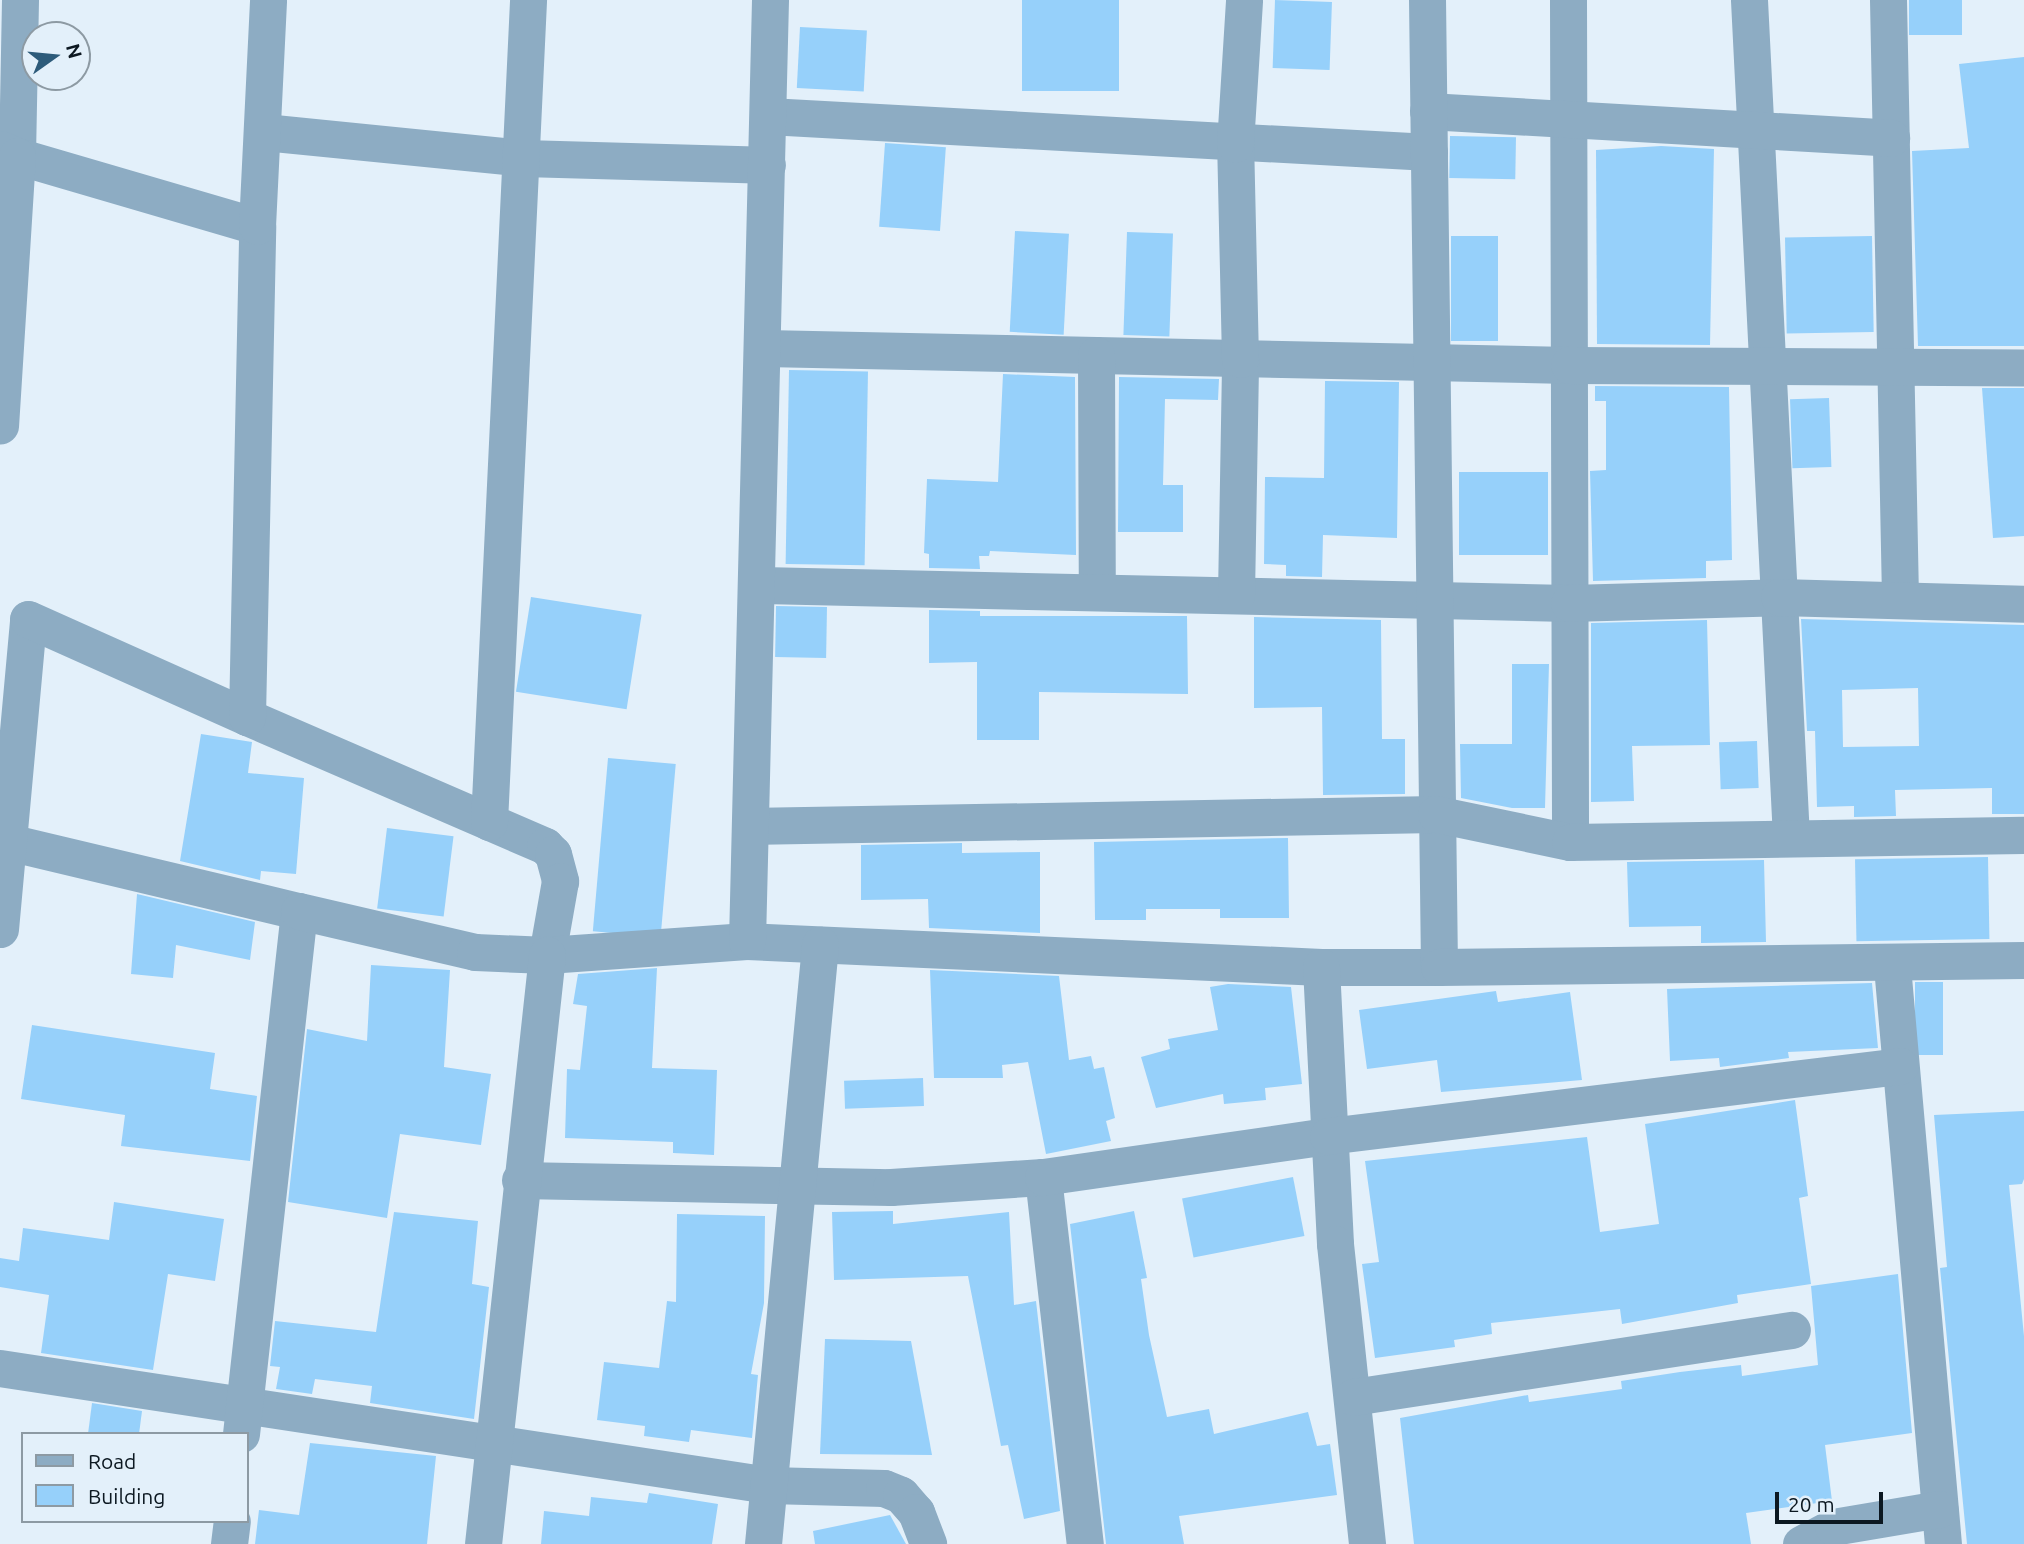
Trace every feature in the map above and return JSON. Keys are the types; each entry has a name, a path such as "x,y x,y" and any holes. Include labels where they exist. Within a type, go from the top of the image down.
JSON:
{"street":[{"path":"0,425 8,153 20,0"},
{"path":"247,717 257,226 264,132 268,0"},
{"path":"489,822 523,158 528,0"},
{"path":"747,941 754,826 760,585 770,0"},
{"path":"1236,595 1240,359 1235,144 1244,0"},
{"path":"1427,0 1439,967"},
{"path":"1569,0 1570,842"},
{"path":"1749,0 1791,838"},
{"path":"1888,0 1899,600"},
{"path":"1428,111 1569,123 1756,127 1891,138"},
{"path":"768,116 1235,144 1429,152"},
{"path":"264,132 523,158 767,165"},
{"path":"8,153 257,226"},
{"path":"764,348 1240,359 1432,358 1569,365 1767,362 1895,368 2024,367"},
{"path":"1096,355 1097,592"},
{"path":"760,585 1569,603 1779,597 2024,604"},
{"path":"0,929 14,612 489,822 553,854 560,881 547,956 520,1180 483,1544"},
{"path":"754,826 1436,814 1570,842 2024,835"},
{"path":"4,842 475,952 547,956 747,941 1321,967 1892,966 2024,960"},
{"path":"242,1421 299,911"},
{"path":"763,1544 820,945"},
{"path":"1801,1544 1832,1527 1941,1527 1892,966"},
{"path":"1321,967 1328,1136 1367,1544"},
{"path":"520,1180 795,1187 1043,1177 1328,1136 1900,1066"},
{"path":"1043,1177 1084,1544"},
{"path":"1353,1398 1792,1330"},
{"path":"0,1368 242,1421 495,1443 768,1485 884,1488 901,1495 916,1512 928,1544"},
{"path":"229,1544 232,1523"}],"building":[{"path":"1022,0 1119,0 1119,91 1022,91"},
{"path":"1275,0 1332,2 1330,70 1273,68"},
{"path":"1909,0 1962,0 1962,35 1909,35"},
{"path":"800,27 867,31 864,91 797,88"},
{"path":"2024,57 2024,346 1918,346 1912,151 1969,148 1959,64"},
{"path":"1450,136 1516,137 1515,179 1449,178"},
{"path":"885,143 946,147 940,231 879,227"},
{"path":"1661,146 1714,149 1710,345 1597,344 1596,150"},
{"path":"1015,231 1069,234 1064,335 1010,332"},
{"path":"1127,232 1173,234 1169,337 1123,335"},
{"path":"1451,236 1498,236 1498,341 1451,341"},
{"path":"1872,236 1874,332 1787,334 1785,238"},
{"path":"789,370 868,371 865,565 786,564"},
{"path":"1003,374 1075,377 1076,555 990,551 989,556 979,556 980,569 929,568 929,554 924,553 927,479 998,482"},
{"path":"1119,377 1219,379 1218,400 1165,399 1163,485 1183,485 1183,532 1118,532"},
{"path":"1325,381 1399,382 1397,538 1323,535 1322,577 1286,576 1286,565 1264,564 1265,477 1324,478"},
{"path":"1595,386 1729,387 1732,560 1706,561 1706,578 1593,581 1590,471 1606,470 1606,401 1595,401"},
{"path":"1982,388 2024,388 2024,536 1993,538"},
{"path":"1829,398 1831,467 1792,468 1790,399"},
{"path":"1459,472 1548,472 1548,555 1459,555"},
{"path":"531,597 642,615 627,709 516,692"},
{"path":"776,606 827,607 826,658 775,657"},
{"path":"929,610 980,611 980,616 1187,616 1188,694 1039,692 1039,740 977,740 977,662 929,663"},
{"path":"1254,617 1381,620 1382,739 1405,739 1405,794 1323,795 1322,707 1254,708"},
{"path":"1801,619 2024,625 2024,814 1992,814 1992,788 1895,790 1896,816 1854,817 1854,806 1817,807 1815,731 1807,731","holes":["1918,688 1919,746 1843,747 1842,690"]},
{"path":"1707,620 1710,745 1632,746 1634,801 1591,802 1591,623"},
{"path":"1512,664 1549,664 1545,808 1512,808 1461,798 1460,744 1512,744"},
{"path":"201,734 252,742 248,773 304,778 296,874 261,871 260,880 180,861"},
{"path":"1757,741 1759,788 1721,789 1719,742"},
{"path":"608,758 676,764 661,937 593,931"},
{"path":"387,828 454,836 444,917 377,908"},
{"path":"1288,838 1289,918 1220,918 1220,909 1146,909 1146,920 1095,920 1094,842"},
{"path":"962,843 962,853 1040,852 1040,933 929,928 928,899 861,900 861,845"},
{"path":"1988,857 1989,939 1856,941 1855,859"},
{"path":"1764,860 1766,942 1701,943 1701,926 1629,927 1627,862"},
{"path":"137,894 255,922 250,960 176,945 173,978 131,974"},
{"path":"371,965 450,970 444,1067 491,1074 481,1145 400,1134 387,1218 288,1202 307,1029 367,1041"},
{"path":"657,968 652,1068 717,1070 714,1155 673,1153 673,1142 565,1138 567,1069 580,1070 587,1006 573,1004 578,974"},
{"path":"930,970 1059,976 1069,1060 1091,1056 1094,1069 1104,1067 1115,1118 1106,1121 1111,1141 1046,1154 1028,1062 1002,1065 1003,1078 934,1078"},
{"path":"1915,982 1943,982 1943,1055 1915,1055"},
{"path":"1872,983 1878,1048 1788,1052 1789,1058 1720,1067 1719,1058 1670,1061 1667,989"},
{"path":"1228,984 1291,987 1302,1084 1265,1088 1266,1100 1224,1104 1223,1094 1156,1108 1141,1057 1170,1049 1168,1039 1218,1030 1210,987"},
{"path":"1496,991 1498,1002 1570,992 1582,1080 1441,1092 1437,1060 1367,1069 1359,1010"},
{"path":"32,1025 215,1053 210,1089 257,1096 250,1161 121,1146 125,1115 21,1099"},
{"path":"923,1078 924,1106 845,1109 844,1081"},
{"path":"1795,1100 1808,1196 1799,1198 1811,1284 1737,1295 1738,1303 1622,1324 1620,1309 1491,1323 1492,1334 1454,1340 1455,1347 1375,1358 1362,1264 1379,1262 1365,1161 1587,1137 1600,1232 1659,1224 1645,1124"},
{"path":"2024,1111 2024,1179 2022,1184 2009,1185 2024,1336 2024,1544 1967,1544 1940,1268 1947,1267 1934,1115"},
{"path":"1293,1177 1304,1236 1194,1257 1182,1199"},
{"path":"114,1202 224,1219 215,1281 168,1274 153,1370 41,1353 49,1295 0,1287 0,1258 19,1261 23,1228 109,1240"},
{"path":"893,1211 893,1224 1009,1212 1014,1305 1036,1301 1060,1511 1024,1519 1008,1445 1001,1446 968,1276 834,1280 832,1212"},
{"path":"1134,1211 1147,1278 1141,1279 1149,1335 1167,1417 1209,1409 1214,1434 1308,1412 1317,1446 1330,1444 1337,1495 1179,1516 1184,1544 1106,1544 1070,1224"},
{"path":"394,1212 478,1221 472,1284 489,1287 474,1419 370,1403 372,1386 315,1379 312,1394 276,1389 280,1367 270,1366 275,1321 376,1332"},
{"path":"677,1214 765,1216 764,1303 751,1374 758,1375 752,1438 691,1430 689,1442 644,1436 645,1426 597,1420 604,1362 659,1368 667,1301 676,1302"},
{"path":"1898,1274 1912,1433 1825,1445 1832,1501 1746,1513 1751,1544 1414,1544 1400,1418 1528,1395 1529,1402 1622,1389 1621,1381 1680,1372 1741,1365 1742,1376 1818,1365 1811,1286"},
{"path":"825,1339 911,1341 932,1455 820,1454"},
{"path":"92,1403 142,1411 139,1432 88,1432"},
{"path":"310,1443 436,1456 427,1544 255,1544 259,1510 299,1515"},
{"path":"649,1493 718,1504 712,1544 541,1544 544,1511 589,1516 591,1497 647,1503"},
{"path":"890,1515 906,1544 815,1544 813,1531"}]}
